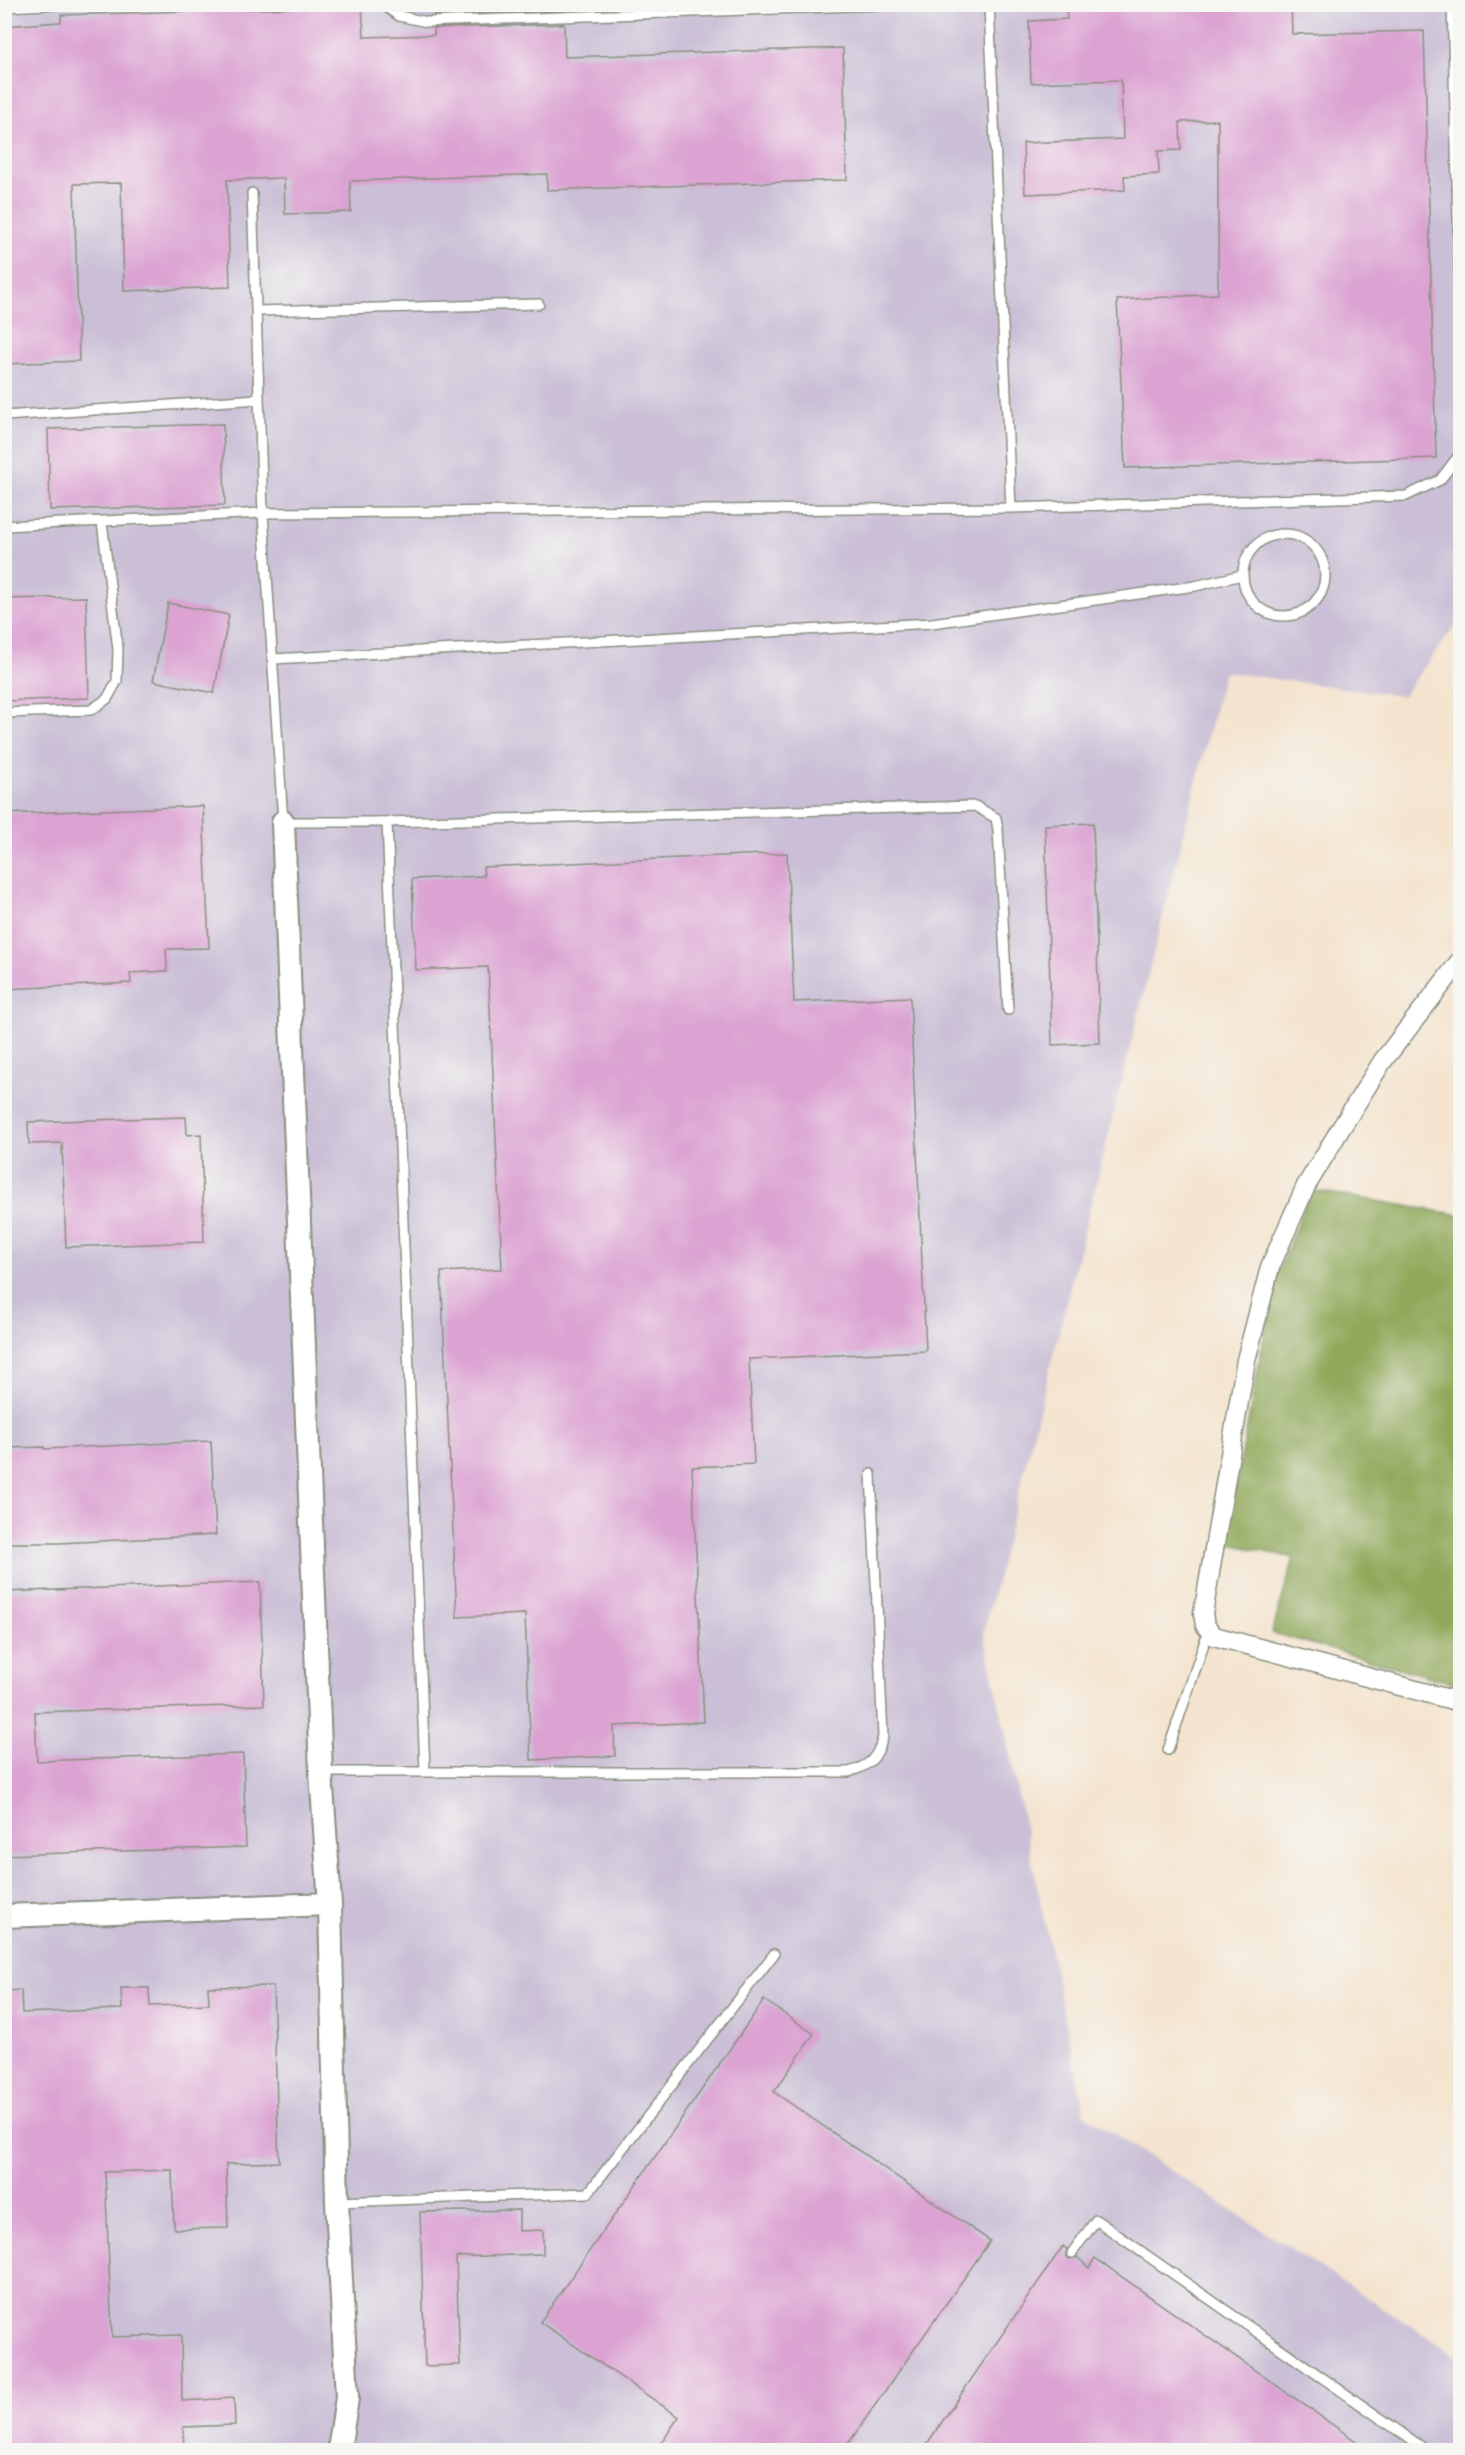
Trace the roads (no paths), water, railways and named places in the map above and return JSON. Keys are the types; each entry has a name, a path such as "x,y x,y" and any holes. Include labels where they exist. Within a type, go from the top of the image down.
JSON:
{"street":[{"path":"283,822 321,1772 330,1904 337,2202 347,2398 339,2451"},
{"path":"1461,961 1382,1062 1350,1113 1306,1186 1270,1268 1246,1360 1203,1614 1208,1632 1224,1639 1461,1702"},
{"path":"4,1916 330,1904"}],"lane":[{"path":"4,7 66,4"},
{"path":"382,4 399,16 427,22 906,4"},
{"path":"989,4 1011,508"},
{"path":"1452,4 1461,290"},
{"path":"252,193 263,513 283,822 387,822 975,806 996,818 998,830 1008,1010"},
{"path":"256,311 539,304"},
{"path":"4,416 259,399"},
{"path":"4,526 263,513 1011,508 1406,496 1440,480 1461,454"},
{"path":"4,713 91,710 107,699 117,681 118,649 102,522"},
{"path":"1283,533 1296,535 1312,545 1323,560 1326,573 1324,587 1317,600 1306,610 1292,615 1271,613 1252,602 1245,589 1242,575 1250,551 1264,539 1283,533"},
{"path":"272,659 932,623 1195,586 1242,575"},
{"path":"387,822 425,1771"},
{"path":"321,1772 849,1772 867,1766 878,1756 883,1737 871,1474"},
{"path":"1168,1750 1208,1632"},
{"path":"337,2202 588,2193 774,1954"},
{"path":"1072,2253 1096,2220 1426,2451"}]}
